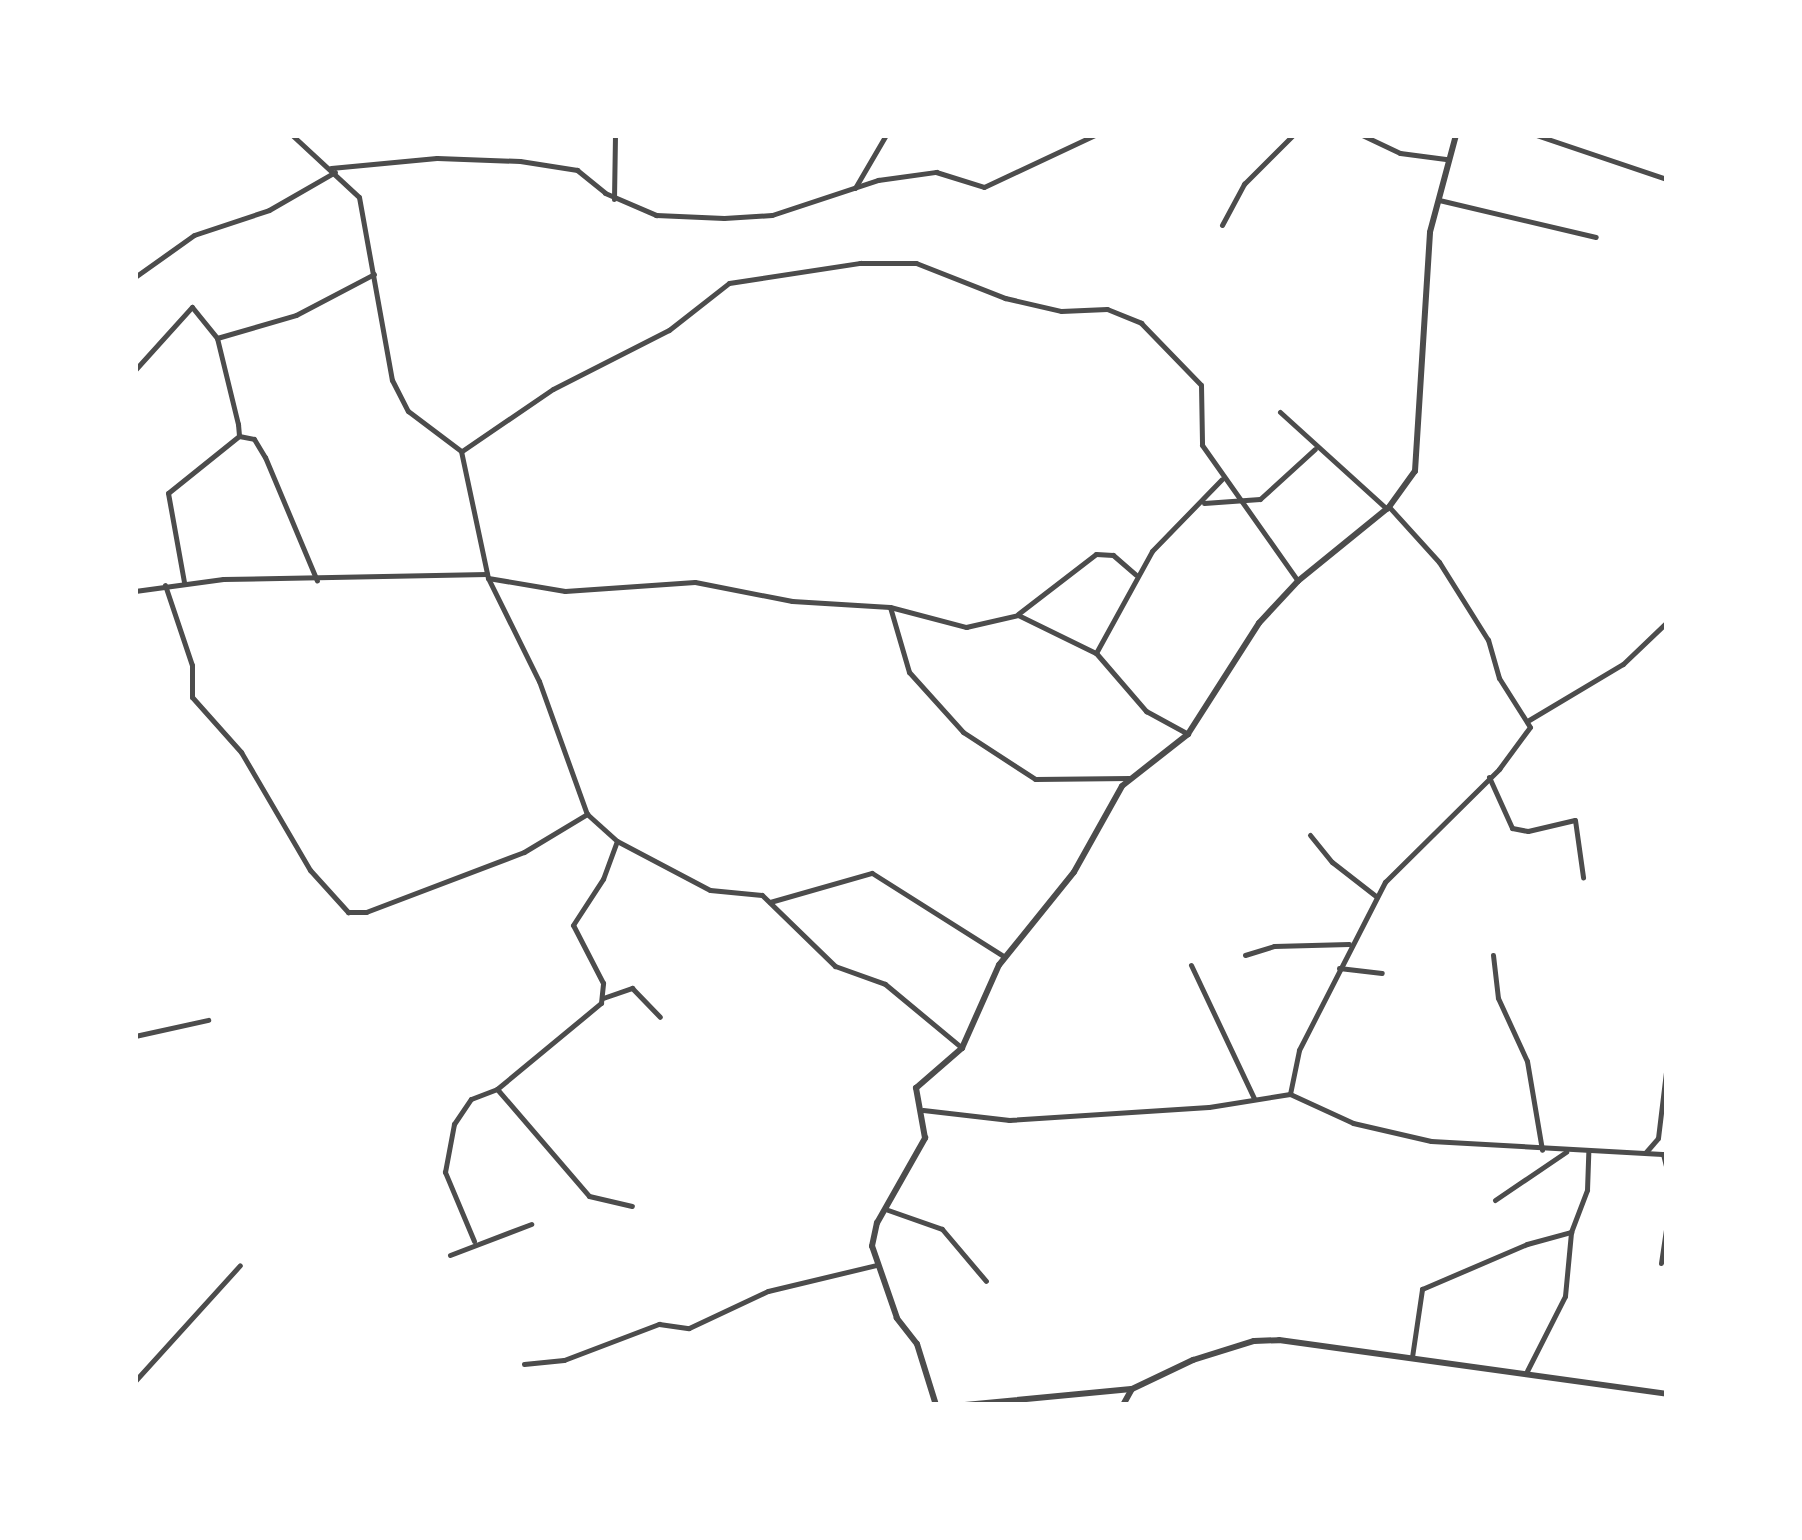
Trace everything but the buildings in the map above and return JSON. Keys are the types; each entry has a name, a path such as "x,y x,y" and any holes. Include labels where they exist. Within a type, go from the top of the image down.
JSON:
{"street":[{"path":"292,135 332,170 366,212 398,396 417,419 462,451 488,576 539,681 587,814 617,840 710,890 759,894 835,966 885,984 962,1048"},
{"path":"614,198 615,135"},
{"path":"855,188 886,135"},
{"path":"135,277 194,235 270,210 332,170 438,158 520,161 577,170 614,198 668,219 724,218 772,215 855,188 936,172 984,188 1095,135"},
{"path":"1222,225 1244,184 1293,135"},
{"path":"1362,135 1400,154 1446,159"},
{"path":"936,1405 917,1344 897,1318 876,1264 874,1231 926,1138 916,1088 962,1048 1006,957 1074,872 1130,778 1188,734 1259,624 1298,581 1388,508 1417,462 1436,199 1456,135"},
{"path":"1536,135 1667,179"},
{"path":"1436,199 1596,237"},
{"path":"462,451 553,389 669,330 728,283 894,262 916,263 1046,308 1108,309 1142,322 1202,386 1200,436 1222,479 1298,581"},
{"path":"216,338 296,315 374,274"},
{"path":"135,370 189,308 216,338 239,436"},
{"path":"1280,412 1315,449 1388,508 1440,562 1488,640 1500,678 1530,720"},
{"path":"184,582 168,493 239,436 251,437 265,458 317,581"},
{"path":"1204,503 1243,503 1277,488 1315,449"},
{"path":"1096,653 1136,575 1222,479"},
{"path":"135,591 184,582 488,576 564,591 674,580 792,602 890,607 966,627 1018,615 1096,554 1113,554 1136,575"},
{"path":"164,586 192,665 192,697 240,752 316,880 348,912 366,912 524,852 587,814"},
{"path":"890,607 909,672 963,732 1035,779 1130,778"},
{"path":"1018,615 1096,653 1146,711 1188,734"},
{"path":"1290,1094 1300,1050 1350,944 1396,867 1519,747 1530,720 1622,664 1667,622"},
{"path":"1489,777 1512,828 1528,832 1575,820 1583,877"},
{"path":"1310,835 1377,898"},
{"path":"603,998 602,983 572,925 604,879 617,840"},
{"path":"1667,857 1667,946"},
{"path":"770,902 872,873 1006,957"},
{"path":"1246,955 1274,946 1350,944"},
{"path":"1492,955 1498,998 1528,1061 1542,1150"},
{"path":"1191,965 1254,1098"},
{"path":"1339,968 1382,973"},
{"path":"474,1241 449,1186 444,1156 471,1098 497,1089 603,998 635,989 660,1017"},
{"path":"135,1036 208,1020"},
{"path":"1646,1152 1658,1138 1667,1064"},
{"path":"497,1089 589,1196 632,1206"},
{"path":"922,1110 1010,1120 1290,1094 1385,1131 1566,1152 1665,1154 1667,1170"},
{"path":"1527,1371 1565,1296 1571,1232 1587,1190 1588,1151"},
{"path":"1495,1200 1566,1152"},
{"path":"888,1210 942,1229 986,1281"},
{"path":"450,1255 474,1241 531,1224"},
{"path":"1661,1263 1667,1224"},
{"path":"1412,1356 1422,1289 1526,1244 1571,1232"},
{"path":"524,1364 564,1360 660,1324 689,1328 768,1290 876,1264"},
{"path":"135,1381 240,1265"},
{"path":"965,1405 1132,1389 1254,1341 1412,1356 1667,1394"},
{"path":"1123,1405 1132,1389"}]}
